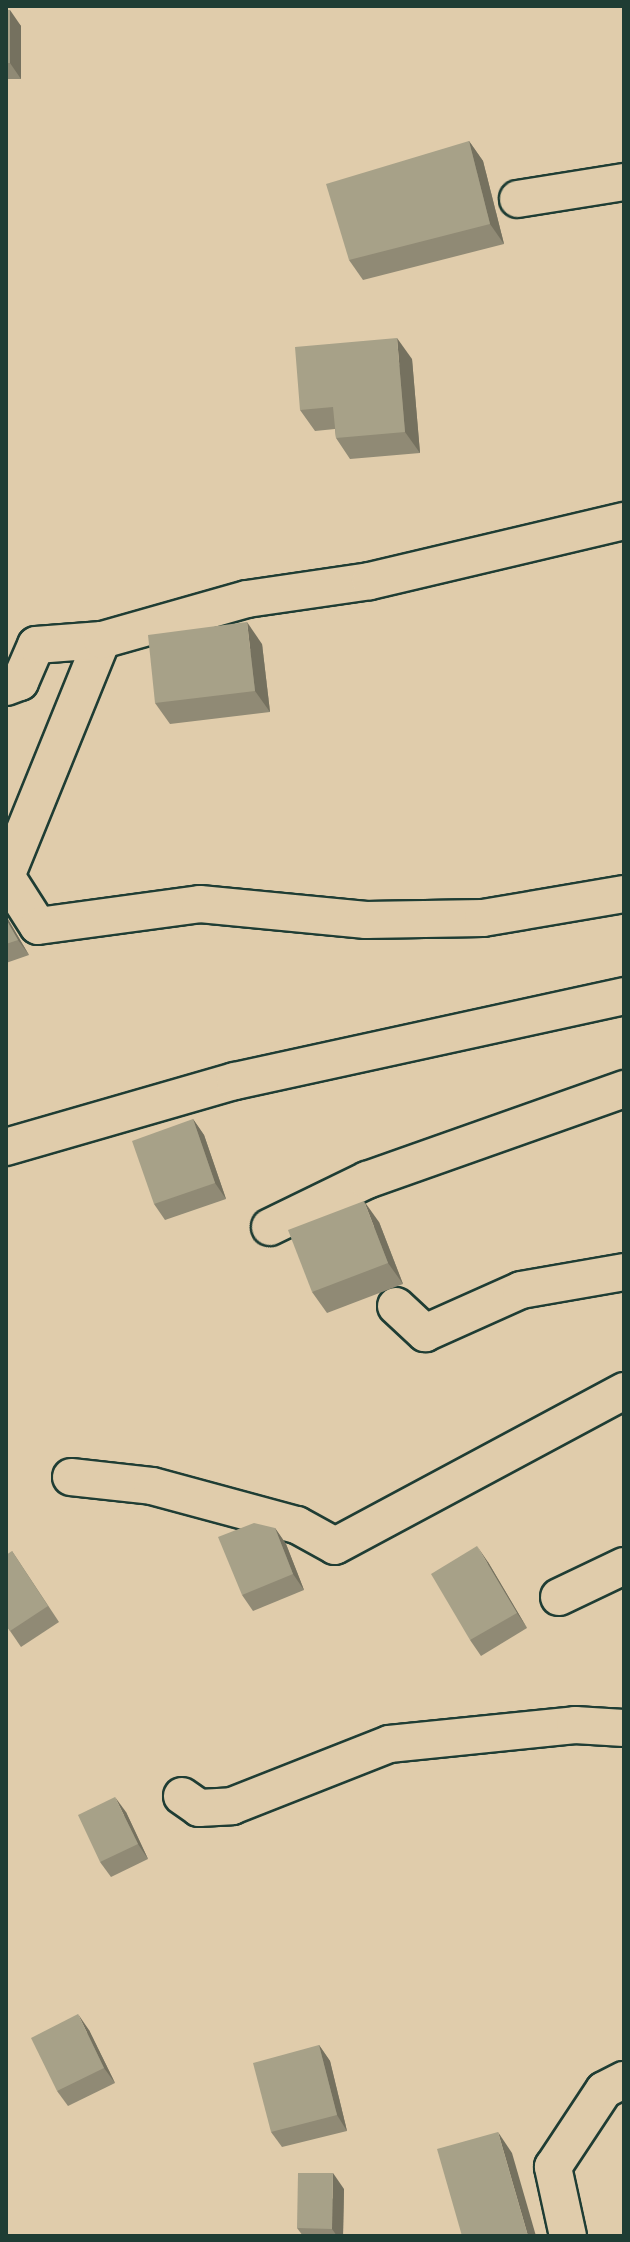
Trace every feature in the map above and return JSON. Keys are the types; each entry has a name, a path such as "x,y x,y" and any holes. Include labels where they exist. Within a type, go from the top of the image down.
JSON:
{"street":[{"path":"518,199 624,182"},
{"path":"6,687 20,682 36,645 102,640 247,599 370,581 624,521"},
{"path":"102,640 6,876 38,926 200,904 366,920 483,918 624,894"},
{"path":"6,1147 235,1081 624,996"},
{"path":"270,1227 367,1180 624,1089"},
{"path":"396,1306 425,1333 521,1290 624,1272"},
{"path":"71,1477 152,1486 297,1525 335,1546 624,1391"},
{"path":"559,1597 624,1566"},
{"path":"182,1796 199,1808 232,1806 389,1744 575,1725 624,1728"},
{"path":"568,2236 553,2167 604,2090 624,2080"}],"building":[{"path":"6,10 10,10 10,63 6,63"},
{"path":"469,141 490,224 349,260 326,184"},
{"path":"397,338 405,432 336,438 333,407 300,410 295,347"},
{"path":"247,622 255,691 155,703 148,635"},
{"path":"6,919 18,940 6,944"},
{"path":"193,1119 215,1183 154,1204 132,1141"},
{"path":"364,1201 388,1263 312,1292 288,1230"},
{"path":"254,1523 275,1528 293,1574 242,1595 218,1537"},
{"path":"477,1546 517,1613 470,1640 431,1574"},
{"path":"12,1551 48,1606 10,1631 6,1625 6,1555"},
{"path":"115,1797 138,1844 100,1862 78,1815"},
{"path":"78,2014 104,2068 57,2091 31,2038"},
{"path":"319,2045 337,2115 271,2132 253,2063"},
{"path":"498,2132 528,2236 462,2236 437,2149"},
{"path":"298,2173 333,2173 332,2229 297,2228"}]}
